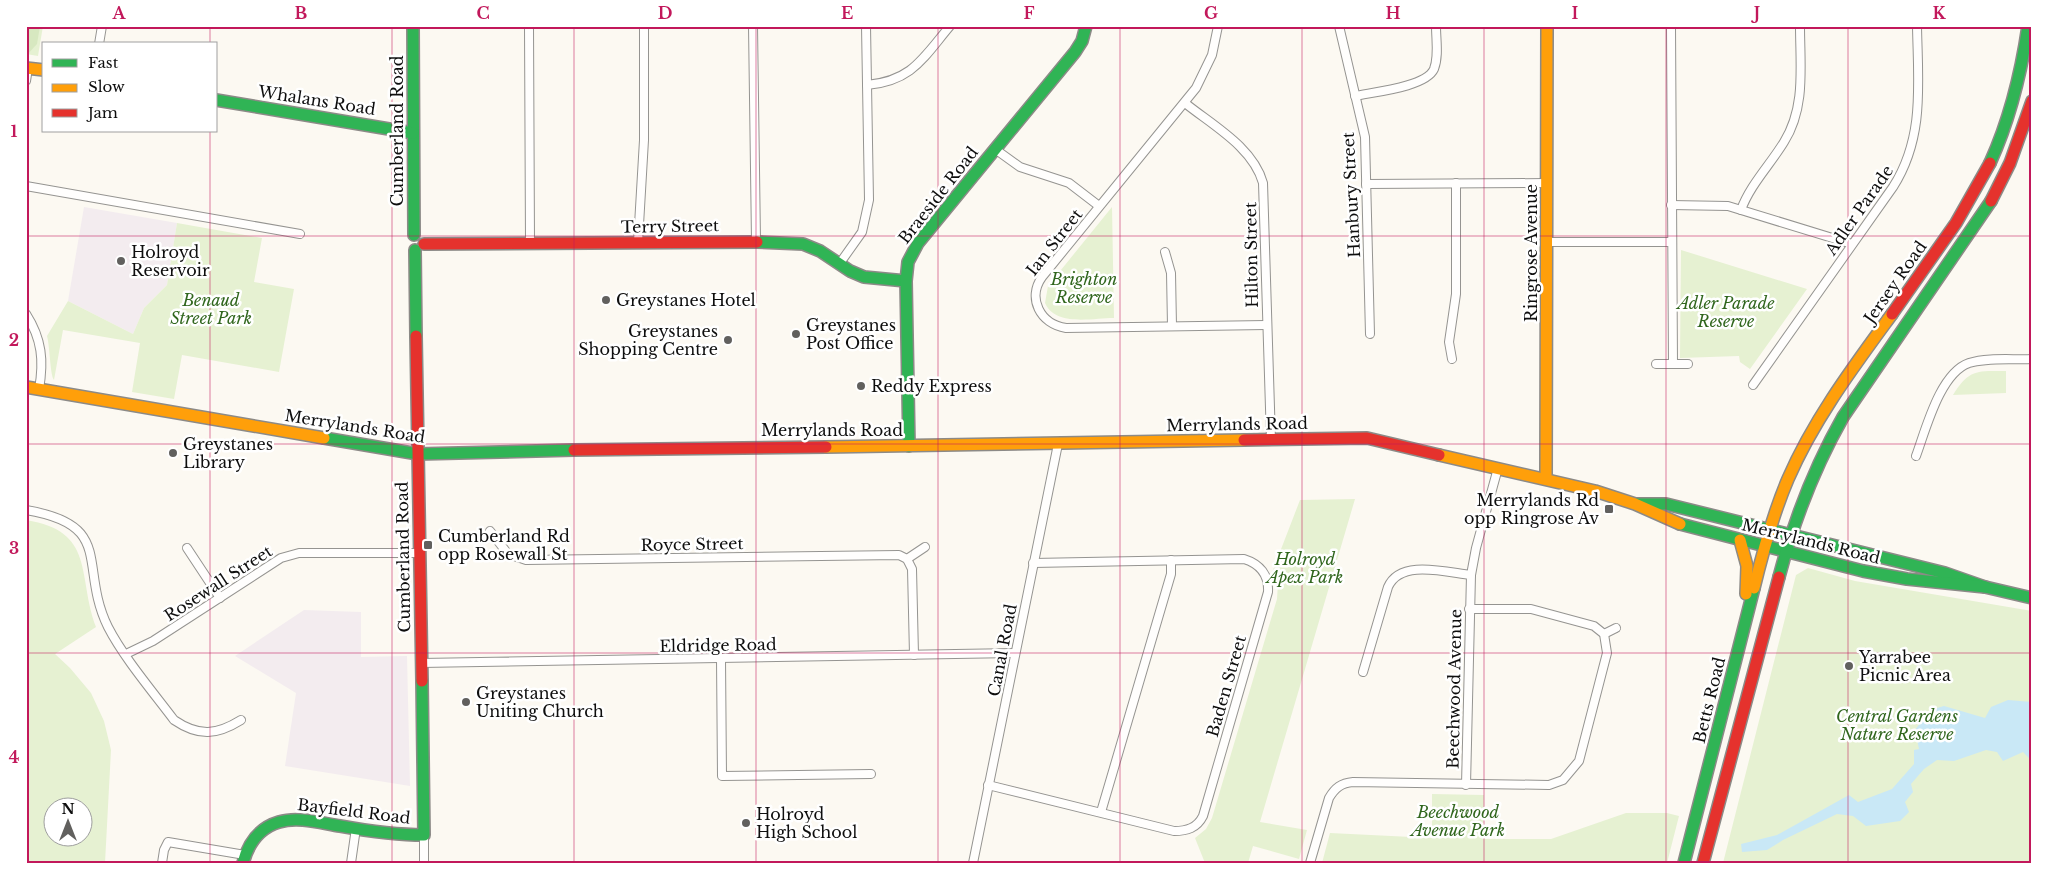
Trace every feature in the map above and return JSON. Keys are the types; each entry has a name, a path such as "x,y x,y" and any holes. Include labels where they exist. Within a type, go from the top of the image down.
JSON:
{"main road":[{"name":"Cumberland Road","path":"413,26 414,235 422,238 420,247 418,454 424,835"},
{"name":"Braeside Road","path":"909,446 906,281 908,262 914,248 1075,52 1082,41 1086,26"},
{"name":"Ringrose Avenue","path":"1546,479 1547,26"},
{"name":"Jersey Road","path":"1765,546 1786,484 1813,431 1951,231 1978,187 1996,149 2012,103 2028,26"},
{"path":"27,68 42,70"},
{"name":"Whalans Road","path":"218,100 413,132"},
{"path":"1703,863 1732,750 1749,699 1786,551 1803,496 1826,445 1990,205 2010,163 2032,101"},
{"name":"Terry Street","path":"420,247 530,243 756,241 804,244 840,262 863,277 906,281"},
{"name":"Merrylands Road","path":"26,387 418,454 714,447 1371,439 1595,491 1635,504 1662,518 1863,571 1907,579 1985,587"},
{"name":"Merrylands Road","path":"1635,504 1666,504 1945,573 1985,587 2032,598"},
{"path":"1740,540 1747,566 1746,596 1748,612"},
{"name":"Betts Road","path":"1684,863 1765,546"},
{"name":"Bayfield Road","path":"244,859 251,842 260,832 284,820 299,820 405,835 424,835"}],"street":[{"path":"99,42 102,26"},
{"path":"529,26 530,243"},
{"path":"638,242 645,128 644,26"},
{"path":"752,26 756,241"},
{"path":"840,262 862,232 867,218 869,200 866,26"},
{"path":"867,85 884,83 910,72 950,26"},
{"name":"Ian Street","path":"1218,26 1208,65 1196,88 1185,104 1039,281 1035,294 1039,312 1049,321 1063,328 1266,325"},
{"name":"Hanbury Street","path":"1339,26 1365,137 1370,334"},
{"path":"1355,96 1416,83 1427,78 1436,62 1436,26"},
{"path":"1671,26 1673,364"},
{"path":"1741,210 1746,196 1788,137 1797,115 1801,87 1800,26"},
{"name":"Adler Parade","path":"1753,385 1898,179 1912,146 1919,108 1917,26"},
{"path":"26,81 27,68"},
{"name":"Hilton Street","path":"1185,104 1244,150 1260,173 1264,194 1266,325 1271,440"},
{"path":"995,150 1020,167 1068,183 1099,206"},
{"path":"1452,359 1449,342 1456,294 1456,182"},
{"path":"1366,184 1456,182 1547,183"},
{"path":"26,186 300,234"},
{"path":"1671,205 1720,205 1852,244"},
{"path":"1548,242 1671,242"},
{"path":"1165,252 1171,273 1172,326"},
{"path":"26,314 35,328 42,350 43,358 39,390"},
{"path":"1916,456 1936,402 1960,368 1974,361 2032,359"},
{"path":"1656,364 1688,364"},
{"name":"Canal Road","path":"973,863 1058,444"},
{"name":"Beechwood Avenue","path":"1310,863 1335,784 1353,782 1466,785 1471,575 1476,548 1498,468"},
{"path":"26,510 58,517 72,523 81,533 87,543 105,621 126,654 174,720 183,726 202,732 216,732 241,720"},
{"name":"Royce Street","path":"490,531 508,554 520,560 894,554 907,559"},
{"path":"914,655 912,569 907,559 925,547"},
{"path":"187,548 220,598"},
{"name":"Rosewall Street","path":"126,654 153,641 276,560 292,554 419,553"},
{"name":"Baden Street","path":"988,785 1174,831 1189,829 1199,823 1267,597 1268,587 1261,568 1250,561 1239,559 1033,563"},
{"path":"1101,812 1171,574 1171,560"},
{"path":"1392,567 1397,574"},
{"path":"1363,672 1388,587 1397,574 1411,570 1471,575"},
{"path":"1466,785 1549,785 1563,780 1579,761 1607,653 1604,634 1594,626 1531,609 1469,609"},
{"path":"1604,634 1616,628"},
{"name":"Eldridge Road","path":"421,663 1015,653"},
{"path":"721,659 722,776 871,774"},
{"path":"350,863 356,828"},
{"name":"Cumberland Road","path":"424,835 424,863"},
{"path":"162,863 164,850 168,842 244,859"}],"shaded area":[{"path":"84,207 177,223 167,285 144,308 133,334 68,301"},
{"path":"304,610 361,612 361,657 407,656 410,786 285,766 296,693 235,656"}],"green space":[{"path":"26,26 43,26 38,56 26,54"},
{"path":"26,26 40,26 37,44 26,56"},
{"name":"Brighton Reserve","path":"1112,207 1114,318 1075,320 1057,315 1050,311 1045,303 1048,286"},
{"name":"Benaud Street Park","path":"177,223 262,238 254,282 294,289 279,372 182,355 174,399 132,392 140,343 63,330 54,380 47,336 68,301 133,334 144,308 167,285"},
{"name":"Adler Parade Reserve","path":"1681,250 1807,289 1750,369 1740,362 1739,356 1680,358"},
{"path":"2006,371 2006,393 1953,395 1964,380 1975,373"},
{"name":"Holroyd Apex Park","path":"1355,499 1260,822 1307,830 1299,859 1253,846 1248,863 1205,863 1195,838 1206,829 1212,818 1277,599 1278,583 1273,570 1300,500"},
{"path":"26,520 48,526 64,534 74,545 84,574 90,608 96,627 55,654 70,668 91,693 104,721 111,750 105,863 26,863"},
{"name":"Central Gardens Nature Reserve","path":"1808,568 1855,581 2032,611 2032,863 1723,863 1796,575"},
{"name":"Beechwood Avenue Park","path":"1432,794 1484,795 1483,839 1551,839 1626,813 1667,813 1679,816 1667,863 1322,863 1330,833 1432,838"}],"water":[{"path":"2008,700 2032,702 2032,761 2023,752 2003,761 1997,752 1986,750 1954,761 1937,760 1924,769 1911,784 1913,792 1905,802 1909,812 1900,821 1866,826 1853,816 1837,814 1783,840 1767,850 1742,852 1741,844 1777,835 1849,795 1858,802 1892,789 1914,764 1914,750 1919,749 1915,730 1930,710 1944,706 1985,718 1991,707"}],"traffic: fast":[{"path":"413,26 414,235"},
{"path":"909,446 906,281 908,262 918,243 1075,52 1082,41 1086,26"},
{"path":"1990,163 2014,96 2028,26"},
{"path":"218,100 413,133"},
{"path":"1779,577 1791,535 1806,495 1843,417 1991,201"},
{"path":"757,242 803,244 820,251 850,271 864,277 906,281"},
{"path":"415,250 416,336"},
{"path":"324,438 418,454 574,450"},
{"path":"1637,504 1666,504 1945,573 1985,587 2032,598"},
{"path":"1680,524 1863,571 1907,579 1985,587"},
{"path":"1684,863 1754,588"},
{"path":"243,863 248,849 255,838 266,828 286,820 310,821 382,832 424,835 422,681"}],"traffic: slow":[{"path":"1546,479 1547,26"},
{"path":"26,68 42,70"},
{"path":"1754,588 1773,519 1798,457 1822,414 1892,314"},
{"path":"26,387 324,438"},
{"path":"826,447 1244,440"},
{"path":"1439,455 1595,491 1635,504 1680,524"},
{"path":"1740,540 1747,566 1746,594"}],"traffic: jam":[{"path":"1991,201 2010,163 2032,101"},
{"path":"1892,314 1956,223 1990,163"},
{"path":"424,244 757,242"},
{"path":"416,336 422,681"},
{"path":"1244,440 1367,438 1439,455"},
{"path":"574,450 826,447"},
{"path":"1703,863 1779,577"}],"place":[{"name":"Holroyd Reservoir","path":"121,261"},
{"name":"Greystanes Hotel","path":"606,300"},
{"name":"Greystanes Post Office","path":"796,334"},
{"name":"Greystanes Shopping Centre","path":"728,340"},
{"name":"Reddy Express","path":"861,386"},
{"name":"Greystanes Library","path":"173,453"},
{"name":"Merrylands Rd opp Ringrose Av","path":"1609,509"},
{"name":"Cumberland Rd opp Rosewall St","path":"428,545"},
{"name":"Yarrabee Picnic Area","path":"1849,666"},
{"name":"Greystanes Uniting Church","path":"466,702"},
{"name":"Holroyd High School","path":"746,823"}]}
